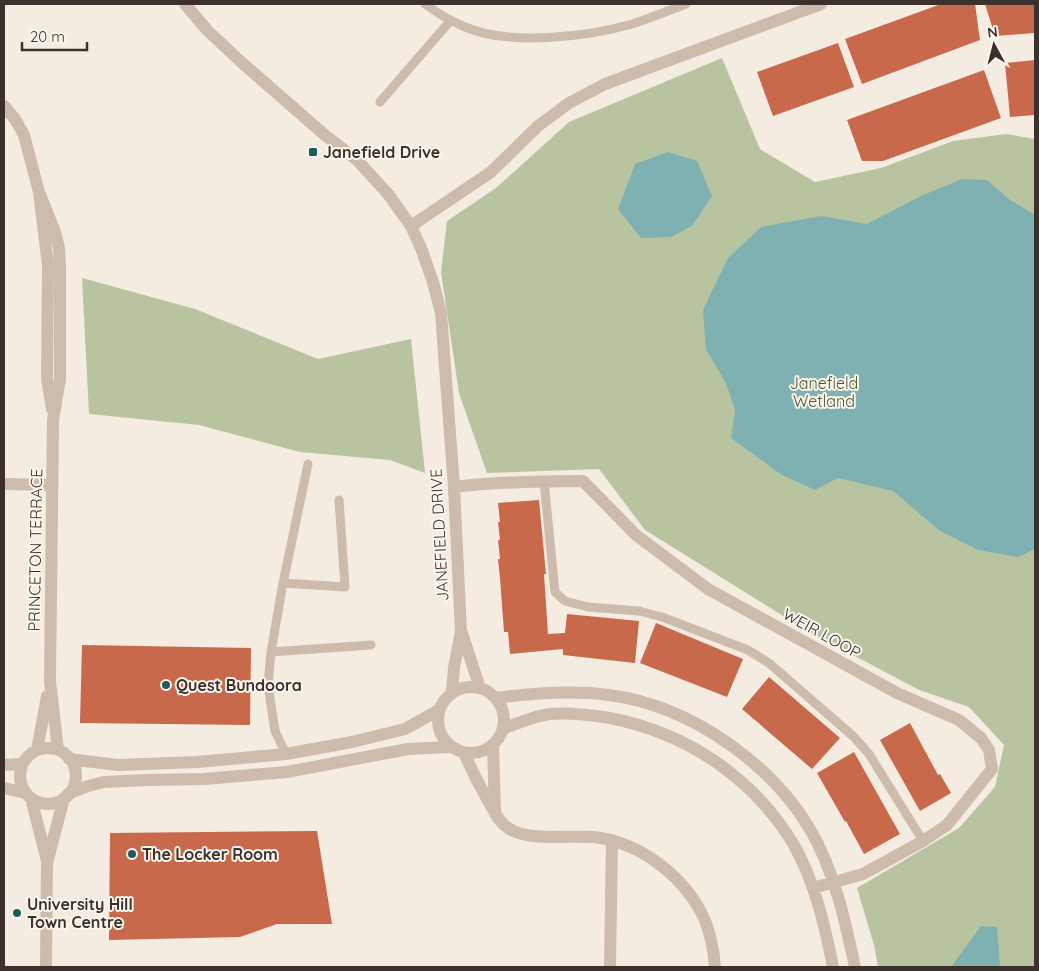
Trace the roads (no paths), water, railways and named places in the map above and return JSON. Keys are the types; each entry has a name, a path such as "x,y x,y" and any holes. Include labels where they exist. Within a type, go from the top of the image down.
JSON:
{"street":[{"name":"JANEFIELD DRIVE","path":"185,4 207,30 240,61 326,136 357,160 388,194 411,226 421,248 441,313 454,488 461,630 452,692"},
{"path":"411,226 491,172 538,126 569,103 605,84 821,4"},
{"name":"PRINCETON TERRACE","path":"4,106 16,119 24,135 39,192 47,258 47,379 53,420 50,681 58,750"},
{"name":"WEIR LOOP","path":"454,488 479,484 583,481 636,535 708,589 897,694 959,720 982,738 989,750 992,769 947,825 923,841 863,874 813,888"},
{"path":"4,484 52,485"},
{"name":"JANEFIELD DRIVE","path":"461,630 480,688"},
{"name":"PRINCETON TERRACE","path":"37,750 50,681"},
{"path":"461,688 480,688 496,698 504,712 504,729 493,746 475,754 464,753 450,747 443,740 438,730 437,720 444,700 452,692 461,688"},
{"path":"496,698 581,692 635,700 691,721 740,751 778,787 804,820 818,844 834,882 855,967"},
{"path":"70,759 118,765 196,762 286,754 352,742 405,729 439,710"},
{"path":"504,729 524,720 550,714 598,716 625,721 676,738 719,763 762,801 782,827 794,847 813,888 833,967"},
{"path":"493,746 495,812"},
{"path":"46,967 47,863 66,796 88,786 104,782 204,779 287,772 408,749 450,747"},
{"path":"44,748 58,750 70,759 74,768 75,779 72,790 58,802 37,802 28,795 21,785 20,771 22,764 37,750 44,748"},
{"path":"464,753 472,774 500,821 507,828 523,835 594,837 612,840 624,844 662,866 692,897 702,914 716,967"},
{"path":"4,765 22,764"},
{"path":"4,788 28,795"},
{"path":"28,795 47,863"},
{"path":"610,967 612,840"}],"lane":[{"path":"425,4 466,28 484,33 532,38 581,35 610,29 632,24 686,4"},
{"path":"380,102 451,20"},
{"path":"286,754 275,731 268,685 271,652 283,583 308,464"},
{"path":"544,481 555,592 565,602 588,607 662,616 748,650 769,663 854,737 869,754 923,841"},
{"path":"283,583 345,587 340,500"},
{"path":"271,652 371,645"}],"water":[{"path":"668,152 697,161 712,196 692,226 671,237 641,238 618,209 635,164"},
{"path":"962,179 987,180 1010,200 1035,215 1035,549 1018,557 978,550 940,531 893,491 838,478 815,490 782,475 731,438 735,410 726,383 706,349 703,310 728,258 761,227 821,216 867,224 921,196"},
{"path":"981,926 997,927 1000,967 951,967"}],"place":[{"name":"Janefield Drive","path":"313,152"},
{"name":"Quest Bundoora","path":"166,685"},
{"name":"The Locker Room","path":"132,854"},
{"name":"University Hill Town Centre","path":"17,913"}],"park label":[{"name":"Janefield Wetland","path":"824,392"}]}
